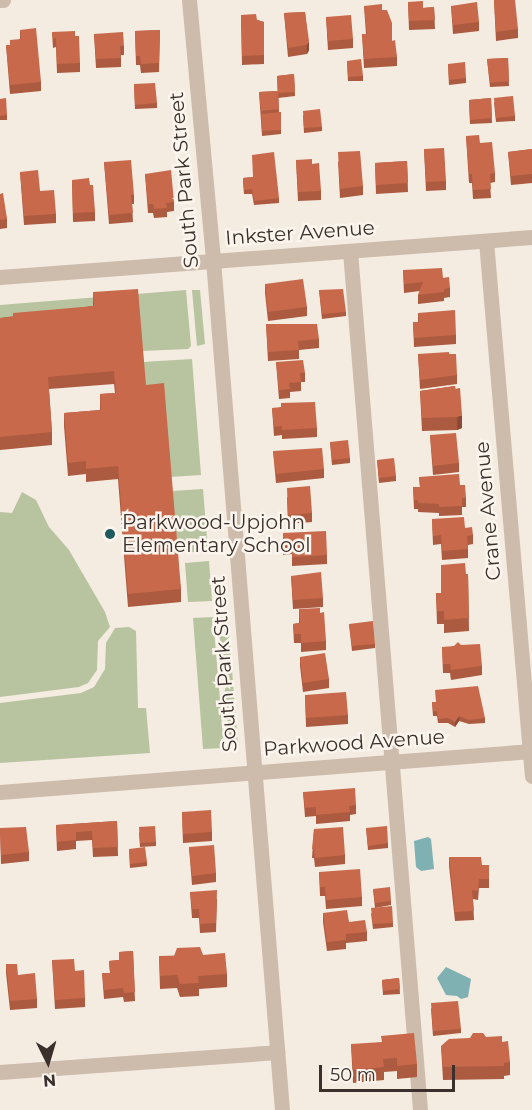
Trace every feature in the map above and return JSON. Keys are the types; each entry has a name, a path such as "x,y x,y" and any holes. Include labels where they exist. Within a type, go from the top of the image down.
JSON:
{"street":[{"name":"South Park Street","path":"189,0 213,260 282,1110"},
{"name":"Inkster Avenue","path":"0,277 532,237"},
{"name":"Crane Avenue","path":"486,241 532,777"},
{"path":"350,251 420,1110"},
{"name":"Parkwood Avenue","path":"0,792 531,751"},
{"path":"0,1072 278,1052"}],"green space":[{"path":"186,290 191,346 188,349 142,351 94,319 0,331 0,305"},
{"path":"192,290 200,290 205,344 197,346"},
{"path":"192,359 201,475 170,477 146,398 143,362"},
{"path":"203,489 208,551 177,553 172,491"},
{"path":"22,492 36,500 49,527 69,550 105,612 110,627 98,641 97,670 88,683 79,687 0,697 0,512 12,513"},
{"path":"209,561 212,601 188,602 185,563"},
{"path":"213,617 224,748 203,749 193,618"},
{"path":"218,617 228,619 238,746 230,747"},
{"path":"129,627 136,631 138,708 146,708 150,753 0,763 0,703 81,693 94,687 105,669 106,643 115,628"}],"water":[{"path":"428,837 431,839 434,869 421,871 416,867 414,841"},
{"path":"446,967 471,979 468,997 461,999 457,996 446,995 437,978"}],"building":[{"path":"494,0 515,0 518,29 496,32"},
{"path":"423,1 423,8 434,7 435,20 409,21 408,2"},
{"path":"477,2 479,22 453,25 451,6"},
{"path":"382,4 382,10 387,10 392,23 392,41 395,40 397,57 364,59 362,34 367,34 364,6"},
{"path":"305,12 309,41 307,45 288,48 284,13"},
{"path":"256,14 257,20 264,22 264,55 242,56 241,15"},
{"path":"351,15 353,39 328,41 326,17"},
{"path":"36,28 41,82 10,85 6,45 10,45 10,40 21,39 20,30"},
{"path":"160,30 159,63 141,64 140,56 136,56 135,31"},
{"path":"75,31 75,36 79,36 80,63 57,64 56,38 53,39 52,32"},
{"path":"123,32 124,46 120,46 121,58 96,59 94,34"},
{"path":"508,58 509,81 490,83 487,59"},
{"path":"361,59 363,76 348,77 347,61"},
{"path":"465,62 466,78 449,80 448,64"},
{"path":"294,74 295,92 278,93 277,76"},
{"path":"155,83 157,103 135,105 134,84"},
{"path":"278,91 279,109 261,111 259,92"},
{"path":"513,96 515,116 496,118 494,98"},
{"path":"6,98 7,115 0,116 0,99"},
{"path":"491,98 492,118 470,120 469,100"},
{"path":"320,109 322,127 304,128 303,111"},
{"path":"281,112 281,130 262,131 261,114"},
{"path":"479,135 480,143 492,142 495,173 490,174 491,189 473,190 472,174 469,174 466,136"},
{"path":"444,148 446,181 426,182 424,149"},
{"path":"532,149 532,174 511,176 508,152"},
{"path":"360,151 363,186 340,189 338,152"},
{"path":"274,152 279,198 254,201 252,189 244,190 243,178 253,177 252,155"},
{"path":"312,159 312,164 319,163 321,191 298,192 296,160"},
{"path":"131,160 133,213 109,215 104,162"},
{"path":"407,161 408,183 376,185 375,163"},
{"path":"38,170 40,191 54,190 56,214 24,216 20,172"},
{"path":"171,170 174,202 166,203 167,208 154,209 153,204 148,204 145,174"},
{"path":"89,178 90,185 93,185 95,212 73,213 72,180"},
{"path":"3,193 7,219 0,220 0,194"},
{"path":"442,268 443,278 449,277 450,288 444,289 444,292 418,295 423,282 404,284 403,270"},
{"path":"303,279 307,307 268,312 265,284"},
{"path":"138,289 146,385 164,383 181,589 128,594 118,466 86,469 86,461 68,463 64,413 101,410 100,394 116,393 114,371 48,377 52,432 0,437 0,318 13,317 13,313 94,306 93,292"},
{"path":"343,289 346,312 322,314 319,290"},
{"path":"455,310 456,335 414,338 413,322 419,322 418,313"},
{"path":"266,324 317,324 319,339 298,341 299,350 268,352"},
{"path":"449,352 449,354 456,354 457,375 420,380 418,354"},
{"path":"303,360 305,373 300,373 301,382 289,383 290,389 279,390 276,362"},
{"path":"455,386 455,389 460,388 462,415 422,418 420,391"},
{"path":"315,402 317,428 282,430 282,426 274,427 272,408 281,407 281,403"},
{"path":"456,433 459,463 433,466 430,435"},
{"path":"348,440 350,458 332,460 330,442"},
{"path":"322,448 324,469 276,474 273,451"},
{"path":"394,458 396,476 379,478 377,460"},
{"path":"459,474 460,485 465,485 466,498 462,498 462,506 439,507 439,504 418,503 418,500 414,500 413,487 420,487 419,477"},
{"path":"310,486 312,513 288,515 287,488"},
{"path":"464,517 465,528 472,527 473,535 467,536 468,549 442,551 441,535 433,536 432,519"},
{"path":"326,531 327,555 292,557 292,545 283,546 283,533"},
{"path":"465,563 466,574 468,574 469,618 444,620 444,611 437,611 436,593 441,593 441,565"},
{"path":"321,572 323,598 293,600 291,576"},
{"path":"320,608 320,613 324,612 326,641 301,643 301,634 294,634 293,624 300,623 299,609"},
{"path":"373,621 375,644 352,646 349,624"},
{"path":"458,642 461,645 480,644 482,666 451,670 450,664 443,664 442,647 454,646"},
{"path":"325,653 329,679 303,683 300,657"},
{"path":"478,686 485,718 469,720 459,716 455,722 448,718 438,719 437,711 433,711 432,702 436,702 435,690"},
{"path":"346,692 348,715 306,718 305,695"},
{"path":"355,788 356,805 349,806 350,812 316,815 316,807 305,808 303,792"},
{"path":"211,810 212,832 183,834 182,812"},
{"path":"117,821 118,847 93,848 92,831 76,832 76,840 57,842 56,825"},
{"path":"155,826 156,842 140,843 139,827"},
{"path":"387,826 388,843 368,846 366,828"},
{"path":"26,827 29,852 1,855 0,828"},
{"path":"343,827 345,855 315,858 314,849 312,849 314,829"},
{"path":"214,845 216,873 192,876 189,847"},
{"path":"145,847 147,862 130,864 129,849"},
{"path":"449,857 481,857 482,865 489,865 489,879 479,879 478,891 472,890 474,911 455,912"},
{"path":"360,869 362,897 326,900 325,887 320,887 319,872"},
{"path":"390,887 391,901 375,903 373,889"},
{"path":"217,890 216,923 200,924 199,909 192,909 190,892"},
{"path":"392,906 393,923 373,924 371,908"},
{"path":"347,910 349,922 365,920 367,932 346,934 346,940 327,942 323,913"},
{"path":"200,947 203,955 225,953 227,974 198,976 199,983 180,984 177,975 160,976 159,956 174,956 177,948"},
{"path":"133,951 135,992 124,993 123,988 104,990 102,973 110,973 109,961 119,960 119,952"},
{"path":"74,959 75,971 84,970 85,998 55,1000 52,960"},
{"path":"6,964 17,964 18,975 35,973 37,999 10,1001"},
{"path":"399,978 400,989 383,991 382,980"},
{"path":"458,1001 461,1029 433,1031 431,1003"},
{"path":"414,1033 417,1064 397,1066 397,1058 383,1059 384,1067 353,1070 351,1044 382,1042 381,1036"},
{"path":"473,1033 483,1033 486,1037 502,1036 502,1042 508,1041 510,1062 504,1063 504,1066 443,1067 441,1046 449,1039 470,1038"}],"place":[{"name":"Parkwood-Upjohn Elementary School","path":"110,534"}]}
